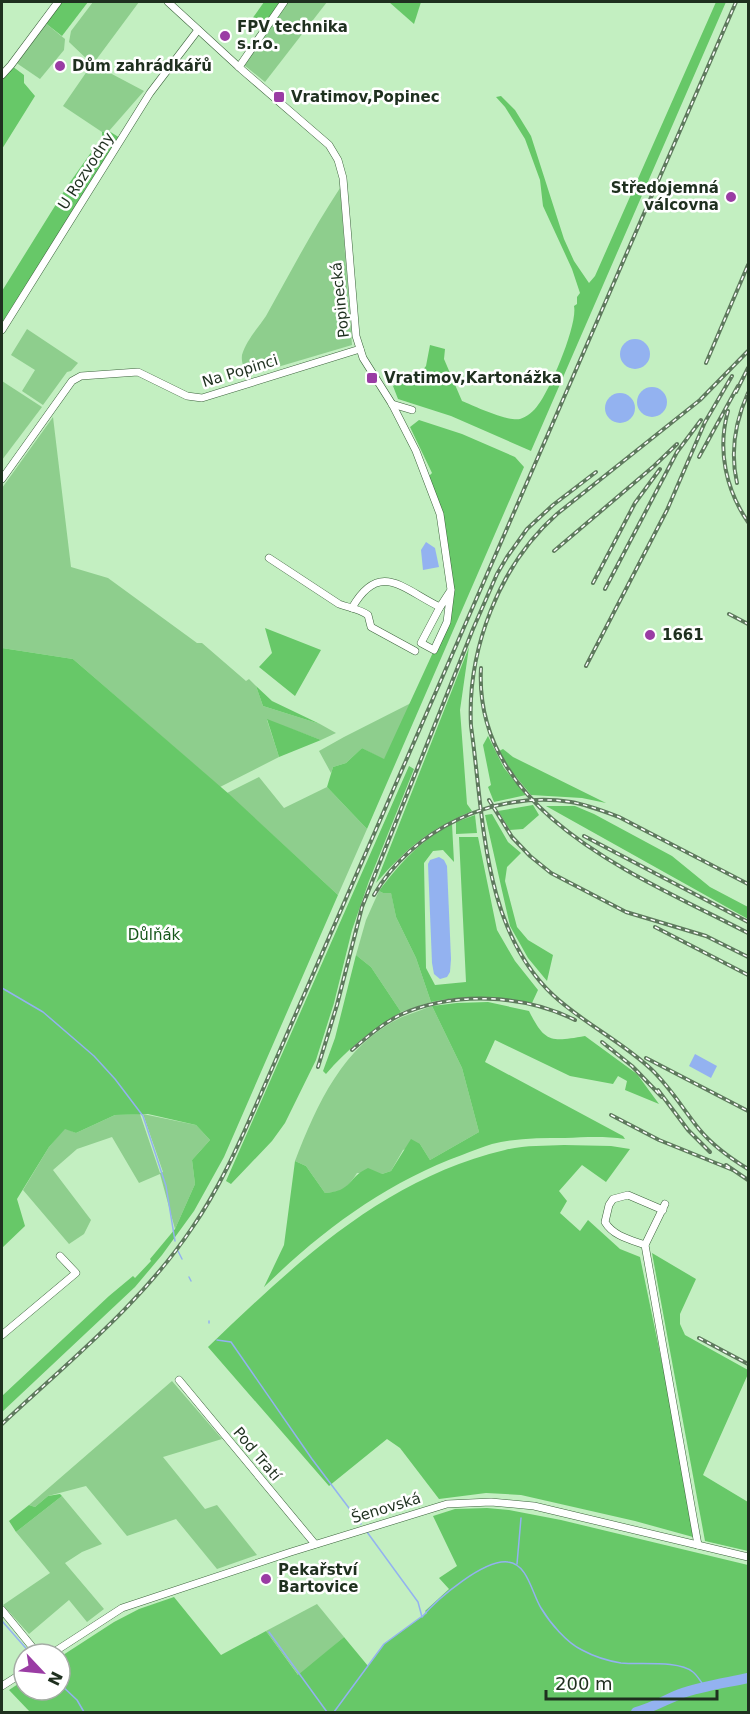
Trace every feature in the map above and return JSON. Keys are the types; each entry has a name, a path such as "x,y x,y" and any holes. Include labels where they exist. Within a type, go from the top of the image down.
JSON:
{"street":[{"path":"2,75 58,2"},
{"name":"Popinecká","path":"168,2 329,144 338,160 343,178 356,336 363,358 392,404 416,451 440,514 451,590 447,622 434,650 421,643 440,607"},
{"path":"239,67 284,2"},
{"name":"U Rozvodny","path":"2,330 150,93 198,30"},
{"name":"Na Popinci","path":"2,479 72,381 81,376 138,372 187,396 202,398 360,349"},
{"path":"392,404 412,410"},
{"path":"269,558 339,604 357,608 368,615 371,627 415,651"},
{"path":"352,608 368,588 385,580 398,584 440,607 451,590"},
{"path":"645,1245 620,1236 608,1227 605,1222 609,1205 613,1199 628,1195 664,1207 645,1245 698,1545"},
{"path":"2,1335 76,1273 60,1256"},
{"name":"Pod Tratí","path":"178,1380 315,1544"},
{"name":"Šenovská","path":"70,1642 122,1608 315,1544 437,1507 470,1502 534,1506 748,1557"},
{"path":"2,1610 28,1642"}],"green space":[{"path":"60,2 88,2 62,36 44,22"},
{"path":"93,2 139,2 93,64 144,91 109,131 102,132 63,106 92,64 69,42 71,31"},
{"path":"264,2 284,2 264,29 252,19"},
{"path":"287,2 327,2 265,82 244,65"},
{"path":"389,2 421,2 414,24"},
{"path":"716,2 726,2 531,451 451,416 398,399 393,386 405,380 415,380 426,366 430,345 445,349 444,359 462,401 491,413 515,419 525,417 536,407 549,386 562,357 572,327 574,306 577,304 577,297 580,293 572,269 543,206 540,180 525,139 496,97 501,96 515,110 531,136 564,239 574,261 589,283 595,276"},
{"path":"44,22 65,39 64,50 40,79 15,62"},
{"path":"12,66 24,75 24,83 35,96 2,149 2,79"},
{"path":"109,131 120,138 2,326 2,291 68,185 102,137 102,132"},
{"path":"340,188 352,345 251,375 243,364 244,350"},
{"path":"27,329 78,363 67,372 43,405 22,391 35,370 11,355"},
{"path":"2,381 42,407 2,460"},
{"path":"53,417 71,567 108,578 197,643 202,643 246,681 249,679 256,686 263,706 320,724 336,733 321,740 267,720 279,757 220,787 73,659 2,648 2,488"},
{"path":"419,420 462,434 515,457 524,467 367,829 327,787 333,767 346,763 362,748 384,759 447,622 451,590 438,500 429,476 432,473 410,427"},
{"path":"265,628 321,650 295,696 259,667 272,653"},
{"path":"469,647 460,710 467,804 472,811 430,833 399,859 376,883"},
{"name":"Důlňák","path":"2,648 73,659 229,794 338,895 224,1157 194,1211 135,1287 2,1412 2,1396 109,1296 133,1276 135,1278 151,1261 150,1259 175,1229 195,1184 192,1160 210,1140 196,1125 148,1114 115,1115 76,1133 65,1129 49,1147 17,1199 25,1226 2,1248"},
{"path":"256,686 272,701 320,724 263,706"},
{"path":"413,702 384,760 362,748 346,763 333,767 331,773 319,751"},
{"path":"267,719 321,740 279,757"},
{"path":"488,736 504,768 526,795 494,802 488,787 491,785 483,745"},
{"path":"503,749 513,757 606,803 582,798 531,795 512,772 499,751"},
{"path":"409,766 414,769 352,930 334,1003 316,1060 285,1123 272,1141 231,1184 226,1181"},
{"path":"259,777 284,808 327,787 367,829 338,895 227,793"},
{"path":"533,805 539,815 523,829 510,830 498,811"},
{"path":"546,806 575,806 672,856 710,887 748,907 748,919"},
{"path":"492,814 508,842 521,853 507,867 505,881 517,927 528,940 553,955 547,981 528,958 510,926 485,815"},
{"path":"475,815 477,833 456,834 456,822"},
{"path":"452,824 454,862 443,850 433,851 424,863 426,968 435,985 466,982 459,837 478,837 497,930 515,961 538,990 532,1003 469,997 431,1002 416,958 396,917 391,893 379,891 412,853 430,837"},
{"path":"379,891 391,892 396,917 416,958 431,1002 401,1012 371,967 356,955 366,920"},
{"path":"356,955 371,967 401,1012 361,1040 326,1074 323,1071 335,1038"},
{"path":"488,1002 529,1011 540,1029 550,1038 585,1036 637,1074 659,1104 625,1090 627,1081 618,1076 613,1084 570,1076 495,1040 485,1062 625,1139 588,1137 510,1141 484,1146 434,1166 407,1179 356,1210 308,1247 264,1287 284,1245 295,1161 306,1166 325,1193 334,1192 341,1190 368,1168 382,1174 391,1171 411,1139 420,1144 430,1160 479,1132 462,1068 432,1006"},
{"path":"432,1006 462,1068 479,1132 430,1160 420,1144 403,1150 391,1171 382,1174 357,1173 344,1188 337,1192 325,1193 306,1166 295,1161 323,1098 348,1060 363,1043 402,1017"},
{"path":"140,1114 160,1173 163,1172 143,1114 196,1125 210,1140 192,1160 195,1184 175,1229 160,1174 139,1183 112,1137 77,1149 53,1170 91,1220 84,1234 69,1244 23,1190 49,1147 65,1128 76,1133 115,1115"},
{"path":"564,1145 611,1146 630,1149 606,1182 582,1165 559,1191 567,1201 560,1213 580,1231 588,1220 620,1249 640,1257 667,1387 693,1537 521,1495 486,1493 439,1499 400,1448 387,1439 329,1486 208,1347 308,1255 381,1203 419,1181 461,1163 512,1148"},
{"path":"652,1253 696,1279 680,1314 680,1324 685,1335 748,1370 703,1475 748,1502 748,1551 705,1541"},
{"path":"172,1381 222,1439 163,1457 205,1509 217,1505 257,1555 217,1569 176,1519 127,1536 86,1486 48,1496 35,1507 29,1505"},
{"path":"60,1494 62,1496 16,1532 9,1521 29,1505 35,1507 48,1496"},
{"path":"62,1496 102,1544 82,1552 65,1563 104,1609 87,1622 69,1600 29,1634 3,1605 50,1573 16,1532"},
{"path":"455,1509 509,1510 561,1520 748,1565 748,1712 30,1712 20,1702 72,1702 72,1649 139,1609 174,1597 221,1655 266,1631 298,1675 344,1637 368,1666 384,1644 427,1613 425,1611 449,1589 439,1578 457,1566 433,1516"},
{"path":"317,1604 344,1637 299,1676 266,1631"}],"water":[{"path":"635,339 646,343 650,354 646,365 635,369 624,365 620,354 624,343"},
{"path":"652,387 663,391 667,402 663,413 652,417 641,413 637,402 641,391"},
{"path":"620,393 631,397 635,408 631,419 620,423 609,419 605,408 609,397"},
{"path":"426,542 435,548 439,567 423,570 421,550"},
{"path":"439,857 447,866 451,959 450,972 447,977 440,979 434,974 432,963 428,864 430,860"},
{"path":"695,1054 717,1066 711,1078 689,1066"}],"waterway":[{"path":"2,988 43,1012 94,1056 143,1116 166,1186 175,1241"},
{"path":"178,1251 182,1259"},
{"path":"189,1277 191,1281"},
{"path":"217,1340 231,1342 312,1459 361,1524"},
{"path":"517,1564 521,1518"},
{"path":"367,1532 418,1602 422,1617 438,1600 474,1573 498,1563 508,1562 515,1564 525,1574 545,1614 559,1632 576,1647 616,1662 669,1664 686,1668 694,1673 704,1686"},
{"path":"334,1712 384,1644 421,1617"},
{"path":"2,1621 20,1642"},
{"path":"269,1632 327,1712"},
{"path":"636,1712 688,1691 748,1678"},
{"path":"72,1695 84,1712"}],"railway":[{"path":"2,1424 103,1331 150,1282 192,1228 228,1167 736,2"},
{"path":"706,363 748,265"},
{"path":"748,351 700,400 557,514 536,535 503,583 491,611 481,639 471,697 471,726 490,870 499,904 512,938 530,968 553,995 651,1069 704,1135 748,1169"},
{"path":"736,392 748,368"},
{"path":"586,666 667,510 705,422 732,376"},
{"path":"699,457 738,386"},
{"path":"737,483 734,460 735,437 748,393"},
{"path":"728,411 723,440 726,469 734,497 748,522"},
{"path":"605,589 677,452 701,420"},
{"path":"554,551 677,444"},
{"path":"593,583 635,503 660,469"},
{"path":"318,1067 337,1005 362,907 497,574 527,529 553,505 596,472"},
{"path":"729,614 748,624"},
{"path":"481,668 486,719 504,763 534,801 571,834 614,863 748,933"},
{"path":"489,800 512,837 551,873 626,912 706,936 748,957"},
{"path":"374,895 390,872 410,851 433,833 458,819 485,809 514,802 542,800 577,803 619,817 748,884"},
{"path":"584,836 748,922"},
{"path":"655,927 748,975"},
{"path":"352,1050 400,1015 421,1007 465,999 511,1001 533,1005 575,1020"},
{"path":"602,1042 632,1066 662,1097"},
{"path":"646,1058 748,1111"},
{"path":"658,1090 688,1130 710,1152"},
{"path":"611,1115 659,1140 733,1170"},
{"path":"726,1165 748,1180"},
{"path":"699,1338 748,1364"}],"place":[{"name":"FPV technika s.r.o.","path":"225,36"},
{"name":"Dům zahrádkářů","path":"60,66"},
{"name":"Vratimov,Popinec","path":"279,97"},
{"name":"Středojemná válcovna","path":"731,197"},
{"name":"Vratimov,Kartonážka","path":"372,378"},
{"name":"1661","path":"650,635"},
{"name":"Pekařství Bartovice","path":"266,1579"}]}
